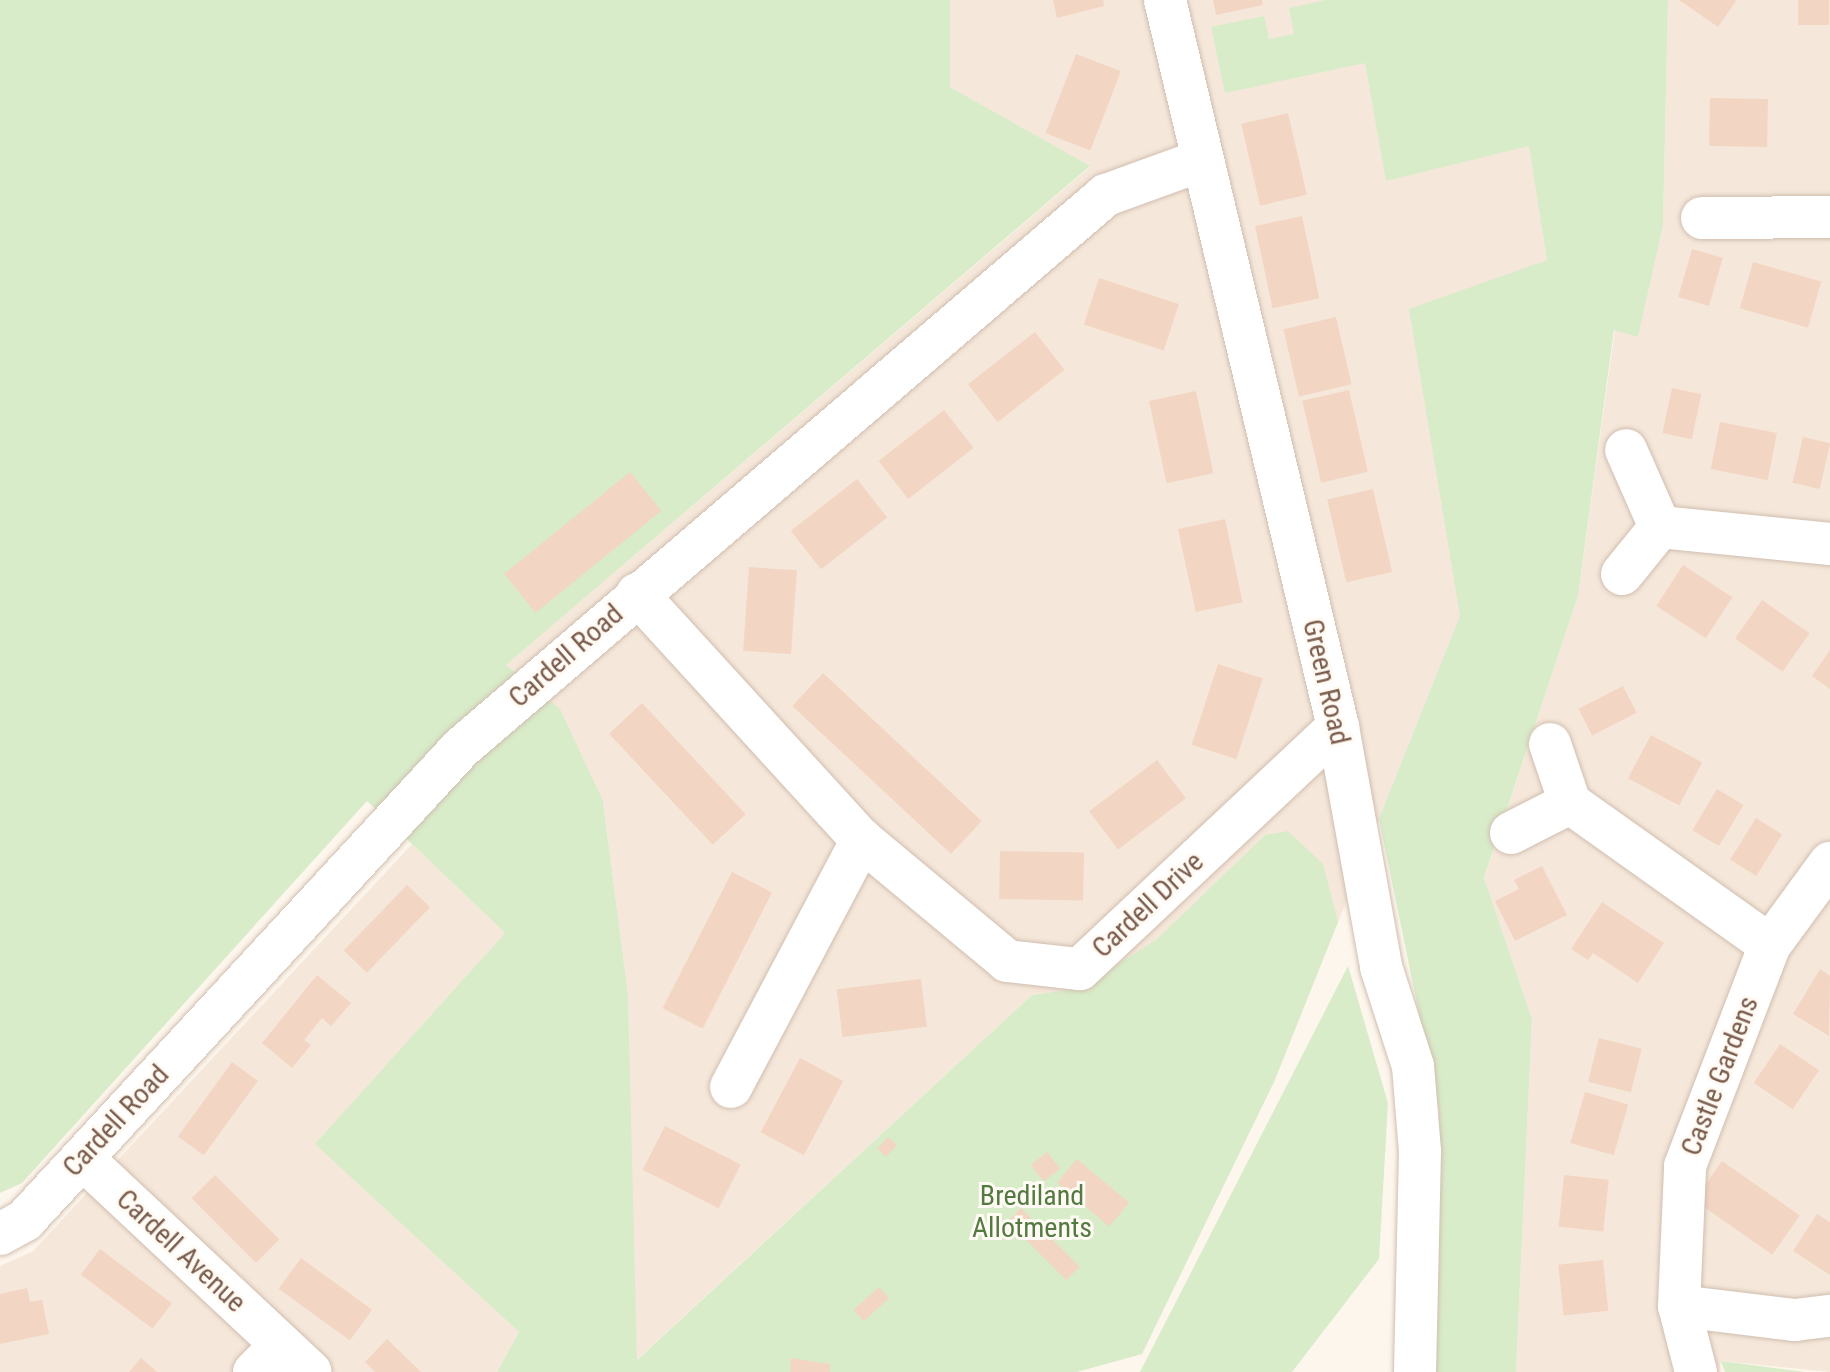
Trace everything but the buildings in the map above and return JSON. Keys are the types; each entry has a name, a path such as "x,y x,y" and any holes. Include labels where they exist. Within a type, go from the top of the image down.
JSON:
{"street":[{"name":"Green Road","path":"1165,0 1338,727 1381,967 1413,1066 1420,1151 1415,1372"},
{"name":"Cardell Road","path":"0,1234 25,1220 461,748 1106,195 1202,160"},
{"path":"1702,218 1830,217"},
{"path":"1626,450 1660,527"},
{"path":"1660,527 1830,544"},
{"path":"1622,574 1660,527"},
{"name":"Cardell Drive","path":"637,594 862,840 1007,961 1080,969 1338,727"},
{"path":"1550,744 1570,803 1770,945"},
{"path":"1511,833 1570,803"},
{"path":"731,1087 862,840"},
{"name":"Castle Gardens","path":"1696,1372 1679,1306 1685,1166 1770,945 1830,863"},
{"name":"Cardell Avenue","path":"82,1158 282,1363"},
{"path":"1679,1306 1795,1320 1830,1316"}],"shaded area":[{"path":"950,0 1352,0 1530,146 1547,260 1463,610 1274,1082 1081,988 1032,995 632,1364 628,995 603,801 506,665 1090,167 950,87"},
{"path":"1668,0 1830,0 1830,1372 1721,1361 1719,1372 1516,1372 1532,1019 1484,879 1578,596 1615,329 1638,336 1663,226"},
{"path":"412,844 505,933 316,1144 519,1332 497,1372 0,1372 0,1266 33,1251"}],"green space":[{"name":"Brediland Allotments","path":"0,0 950,0 950,87 1090,166 506,665 560,709 603,801 628,995 637,1360 1032,995 1081,988 1157,939 1265,835 1288,831 1323,864 1338,922 1274,1082 1142,1354 1077,1372 497,1372 519,1332 315,1144 505,933 367,801 22,1183 0,1193"},
{"path":"1326,0 1668,0 1663,226 1638,337 1614,330 1578,596 1484,878 1532,1019 1516,1372 1434,1372 1439,1110 1379,819 1460,616 1409,309 1547,260 1529,146 1386,181 1365,63 1225,93 1211,27 1264,16 1269,39 1294,34 1289,8"},
{"path":"1348,966 1388,1103 1379,1259 1292,1372 1140,1372"},
{"path":"1721,1361 1805,1372 1725,1372"}]}
